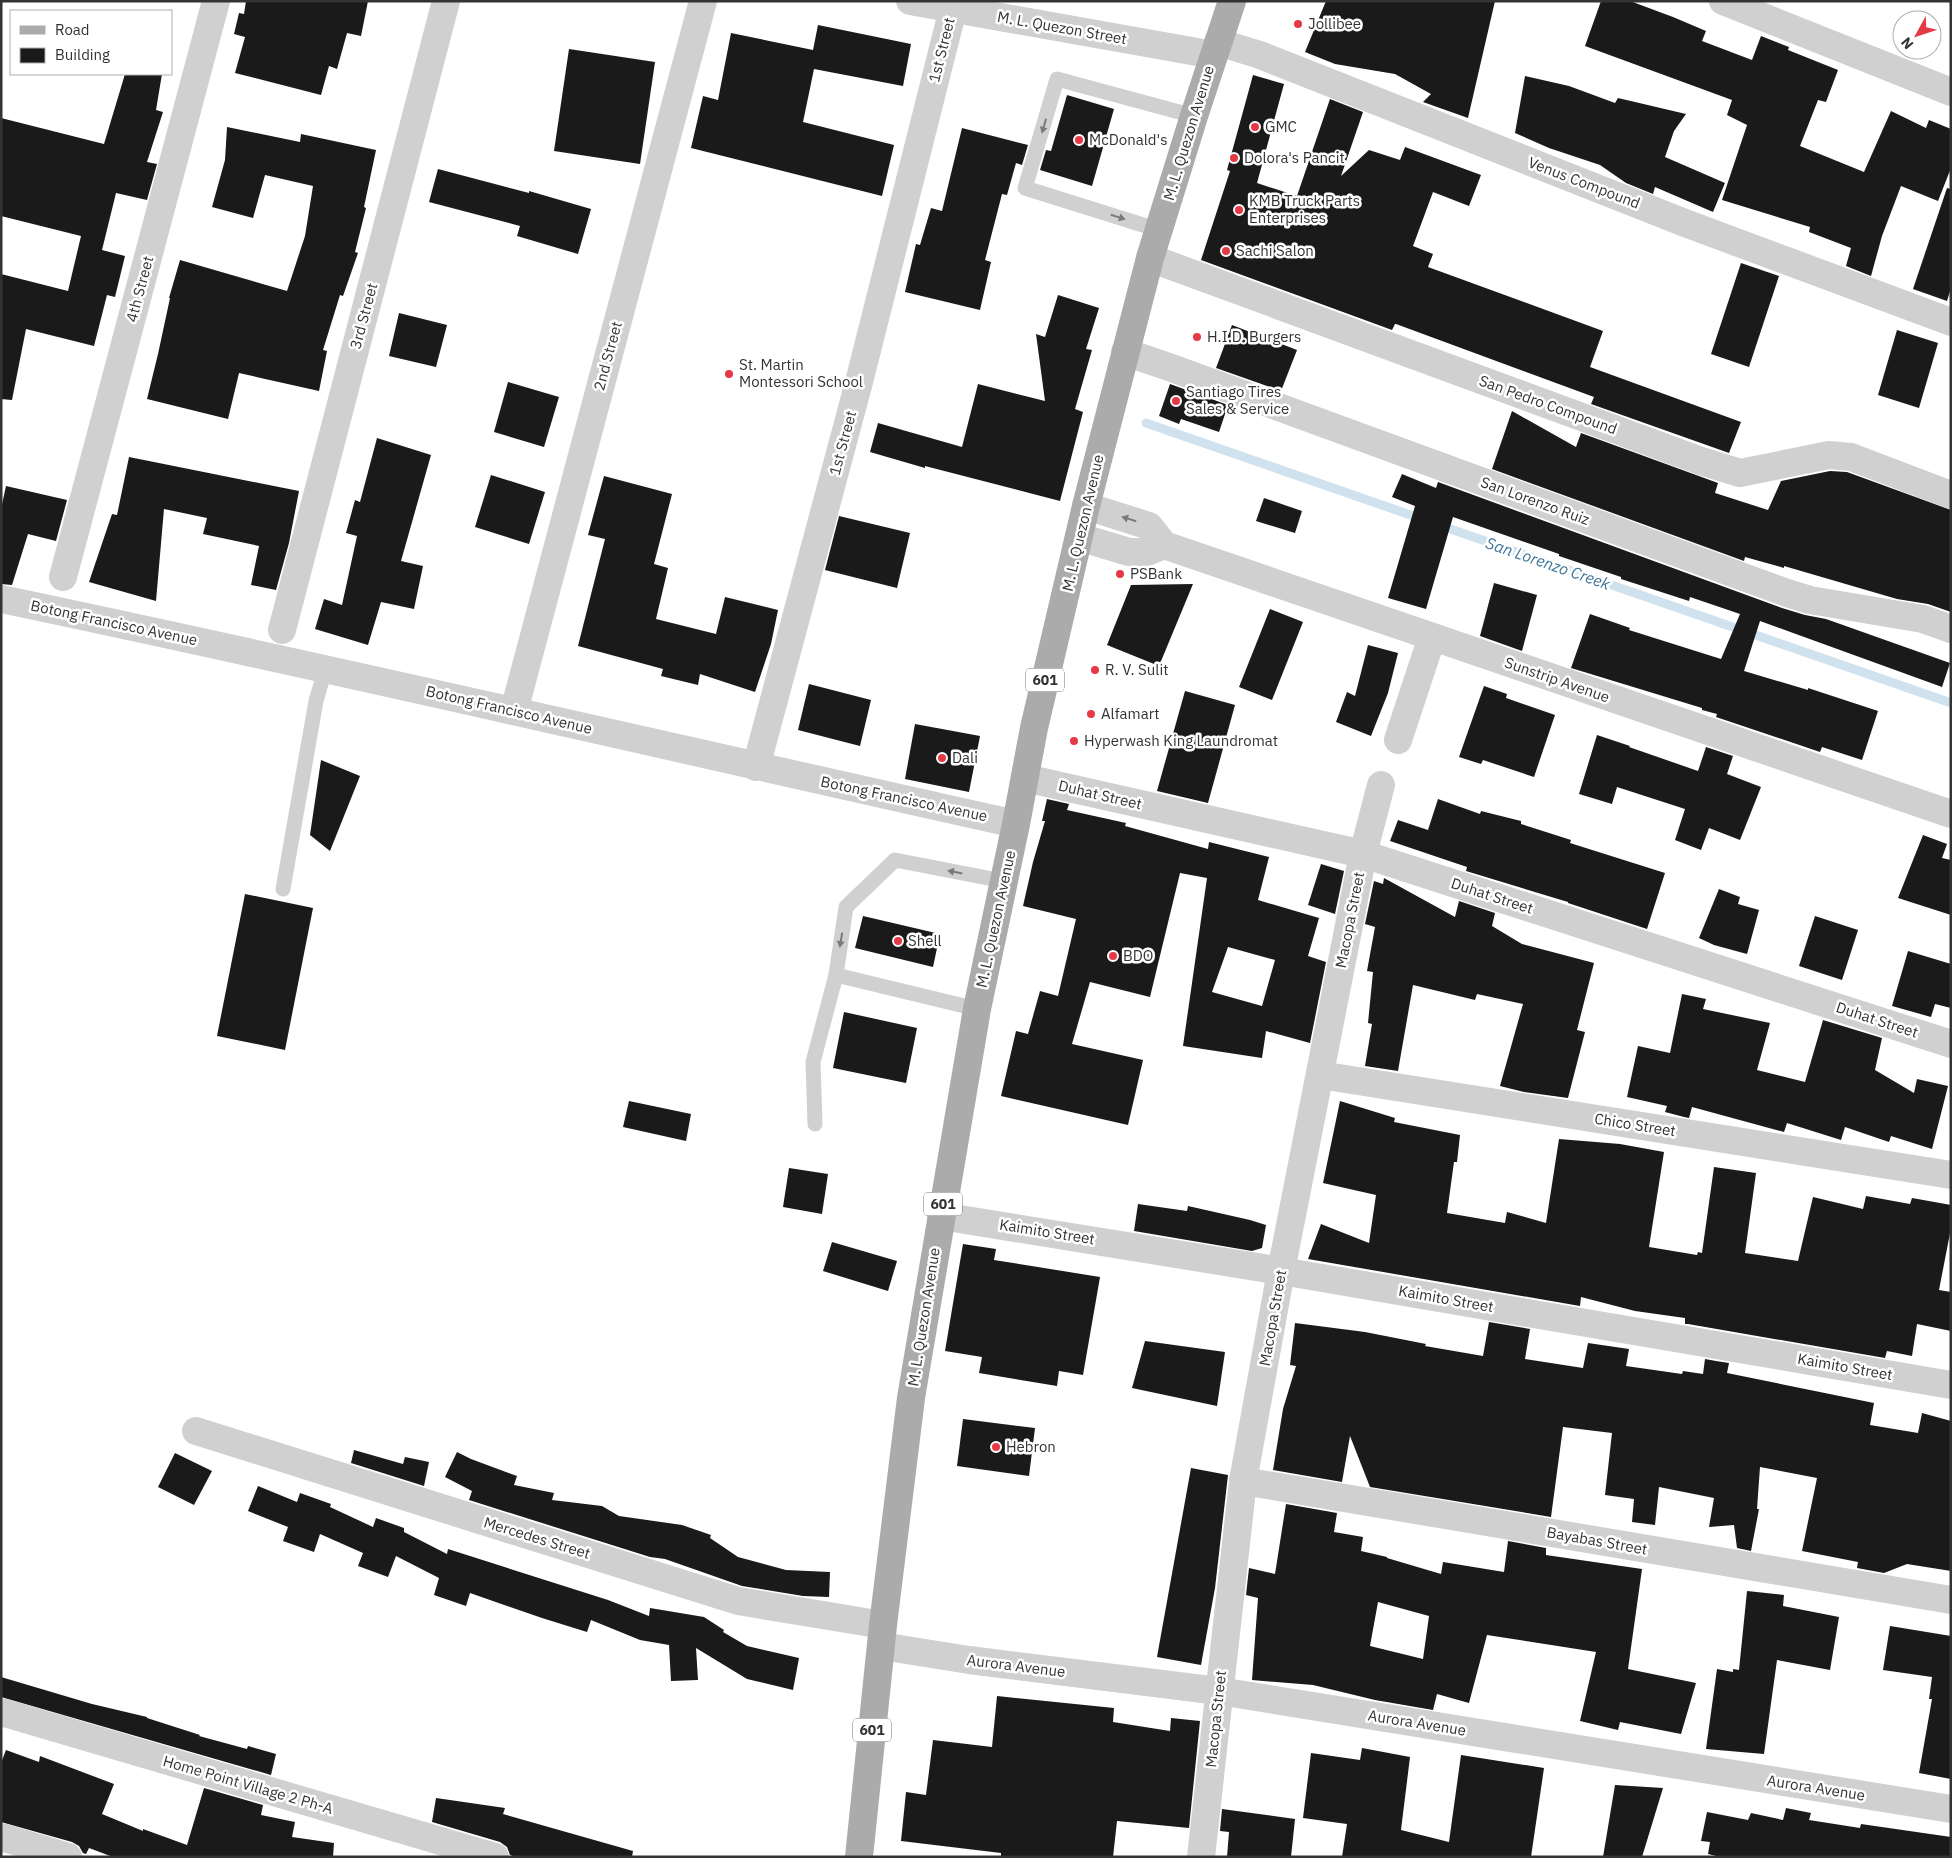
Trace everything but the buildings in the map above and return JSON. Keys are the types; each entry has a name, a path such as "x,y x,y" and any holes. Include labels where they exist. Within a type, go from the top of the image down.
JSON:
{"main road":[{"name":"M. L. Quezon Avenue","path":"859,1857 882,1636 911,1398 977,1009 1034,728 1086,506 1150,258 1232,1"}],"street":[{"name":"4th Street","path":"63,577 216,1"},
{"name":"3rd Street","path":"282,630 446,1"},
{"name":"2nd Street","path":"514,711 703,1"},
{"name":"M. L. Quezon Street","path":"910,1 954,5 1216,48"},
{"path":"1723,1 1951,92"},
{"name":"1st Street","path":"756,767 856,392 954,5"},
{"name":"Venus Compound","path":"1216,48 1260,55 1685,223 1951,322"},
{"name":"San Pedro Compound","path":"1150,258 1692,458 1740,473 1829,455 1851,457 1951,495"},
{"name":"San Lorenzo Ruiz","path":"1125,352 1787,593 1810,600 1923,620 1951,629"},
{"path":"1079,538 1129,552 1146,552 1164,545 1148,526 1086,506"},
{"name":"Sunstrip Avenue","path":"1164,545 1951,814"},
{"name":"Botong Francisco Avenue","path":"1,599 266,656 1016,824"},
{"path":"1398,740 1432,637"},
{"name":"Duhat Street","path":"1025,778 1363,854 1951,1044"},
{"name":"Macopa Street","path":"1201,1857 1243,1481 1281,1271 1363,854 1381,785"},
{"name":"Chico Street","path":"1320,1075 1951,1175"},
{"name":"Kaimito Street","path":"941,1216 1281,1271 1951,1385"},
{"name":"Mercedes Street","path":"196,1431 738,1601 882,1636"},
{"name":"Bayabas Street","path":"1243,1481 1951,1600"},
{"name":"Aurora Avenue","path":"882,1636 969,1660 1219,1691 1951,1809"},
{"name":"Home Point Village 2 Ph-A","path":"1,1712 495,1857"},
{"path":"1,1837 68,1857"}],"lane":[{"path":"1159,230 1025,188 1057,79 1194,116"},
{"path":"283,890 316,701 324,670"},
{"path":"815,1124 813,1062 836,974 846,907 895,860 1003,881"},
{"path":"836,974 977,1009"}],"waterway":[{"name":"San Lorenzo Creek","path":"1146,423 1422,519"},
{"name":"San Lorenzo Creek","path":"1439,525 1951,703"}],"place":[{"name":"Jollibee","path":"1298,24"},
{"name":"GMC","path":"1255,127"},
{"name":"McDonald's","path":"1079,140"},
{"name":"Dolora's Pancit","path":"1234,158"},
{"name":"KMB Truck Parts Enterprises","path":"1239,210"},
{"name":"Sachi Salon","path":"1226,251"},
{"name":"H.I.D. Burgers","path":"1197,337"},
{"name":"St. Martin Montessori School","path":"729,374"},
{"name":"Santiago Tires Sales & Service","path":"1176,401"},
{"name":"PSBank","path":"1120,574"},
{"name":"R. V. Sulit","path":"1095,670"},
{"name":"Alfamart","path":"1091,714"},
{"name":"Hyperwash King Laundromat","path":"1074,741"},
{"name":"Dali","path":"942,758"},
{"name":"Shell","path":"898,941"},
{"name":"BDO","path":"1113,956"},
{"name":"Hebron","path":"996,1447"}]}
